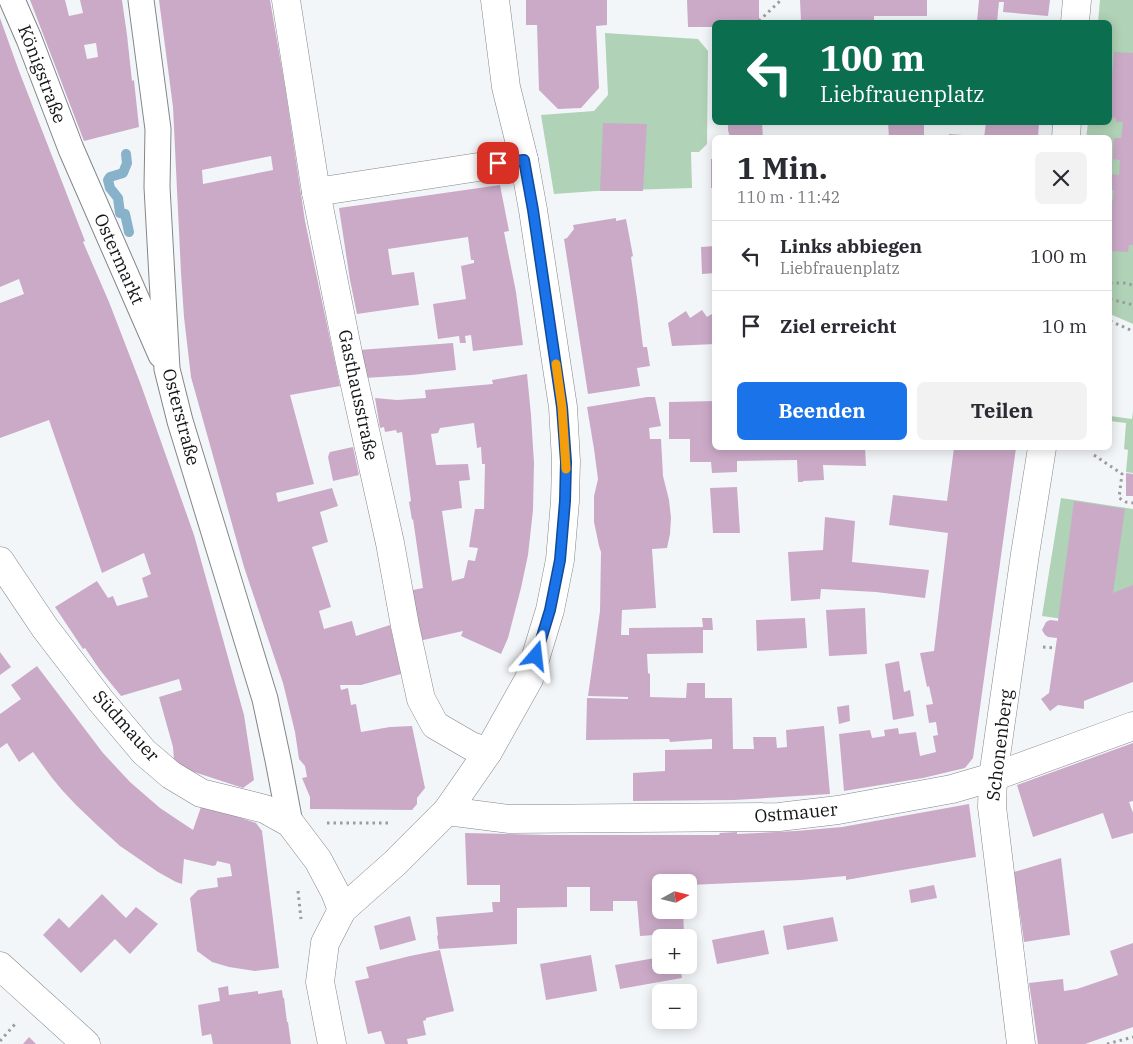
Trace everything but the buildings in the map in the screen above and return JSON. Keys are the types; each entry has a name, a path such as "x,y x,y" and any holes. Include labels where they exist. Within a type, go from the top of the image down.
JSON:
{"street":[{"name":"Königstraße","path":"12,0 71,149"},
{"name":"Osterstraße","path":"141,0 158,129 157,187 166,369 265,699 290,823"},
{"name":"Gasthausstraße","path":"286,0 316,192 421,698 434,725 471,746 488,752"},
{"path":"332,1044 320,982 325,943 342,910 395,863 447,811 488,752 529,679 550,610 560,560 566,462 562,407 533,210 524,160 506,88 496,0"},
{"path":"1075,20 1077,0"},
{"name":"Ostermarkt","path":"71,149 166,369"},
{"path":"316,192 524,160"},
{"name":"Schonenberg","path":"1021,1044 992,807 992,777 1042,450"},
{"name":"Südmauer","path":"0,561 45,628 144,752 171,774 201,792 265,810 290,823 318,860 342,910"},
{"name":"Ostmauer","path":"447,811 510,819 779,817 838,810 952,789 992,777 1133,726"},
{"path":"0,966 86,1044"}],"path":[{"path":"759,20 781,0"},
{"path":"1112,283 1133,285"},
{"path":"1112,300 1133,305"},
{"path":"1112,322 1133,331"},
{"path":"1094,455 1122,474 1119,498 1133,503"},
{"path":"1041,646 1055,648"},
{"path":"1107,1044 1133,1038"}],"green space":[{"path":"1100,0 1133,0 1133,324 1112,315 1112,135 1086,135 1088,125 1112,125 1112,20 1098,20"},
{"path":"605,33 698,39 708,51 707,144 699,152 691,152 692,188 554,194 541,115 594,111 608,95"},
{"path":"1133,411 1133,473 1126,472 1128,450 1124,449 1126,423 1112,421 1112,416 1132,419"},
{"path":"1061,498 1133,509 1133,597 1063,619 1042,616"}],"waterway":[{"path":"126,154 127,163 123,173 110,177 108,180 110,188 118,198 120,213 125,214 129,232"}],"slow traffic":[{"path":"556,364 562,407 566,469"}],"route":[{"path":"498,163 524,160 562,407 566,462 560,560 550,610 536,656"}]}
